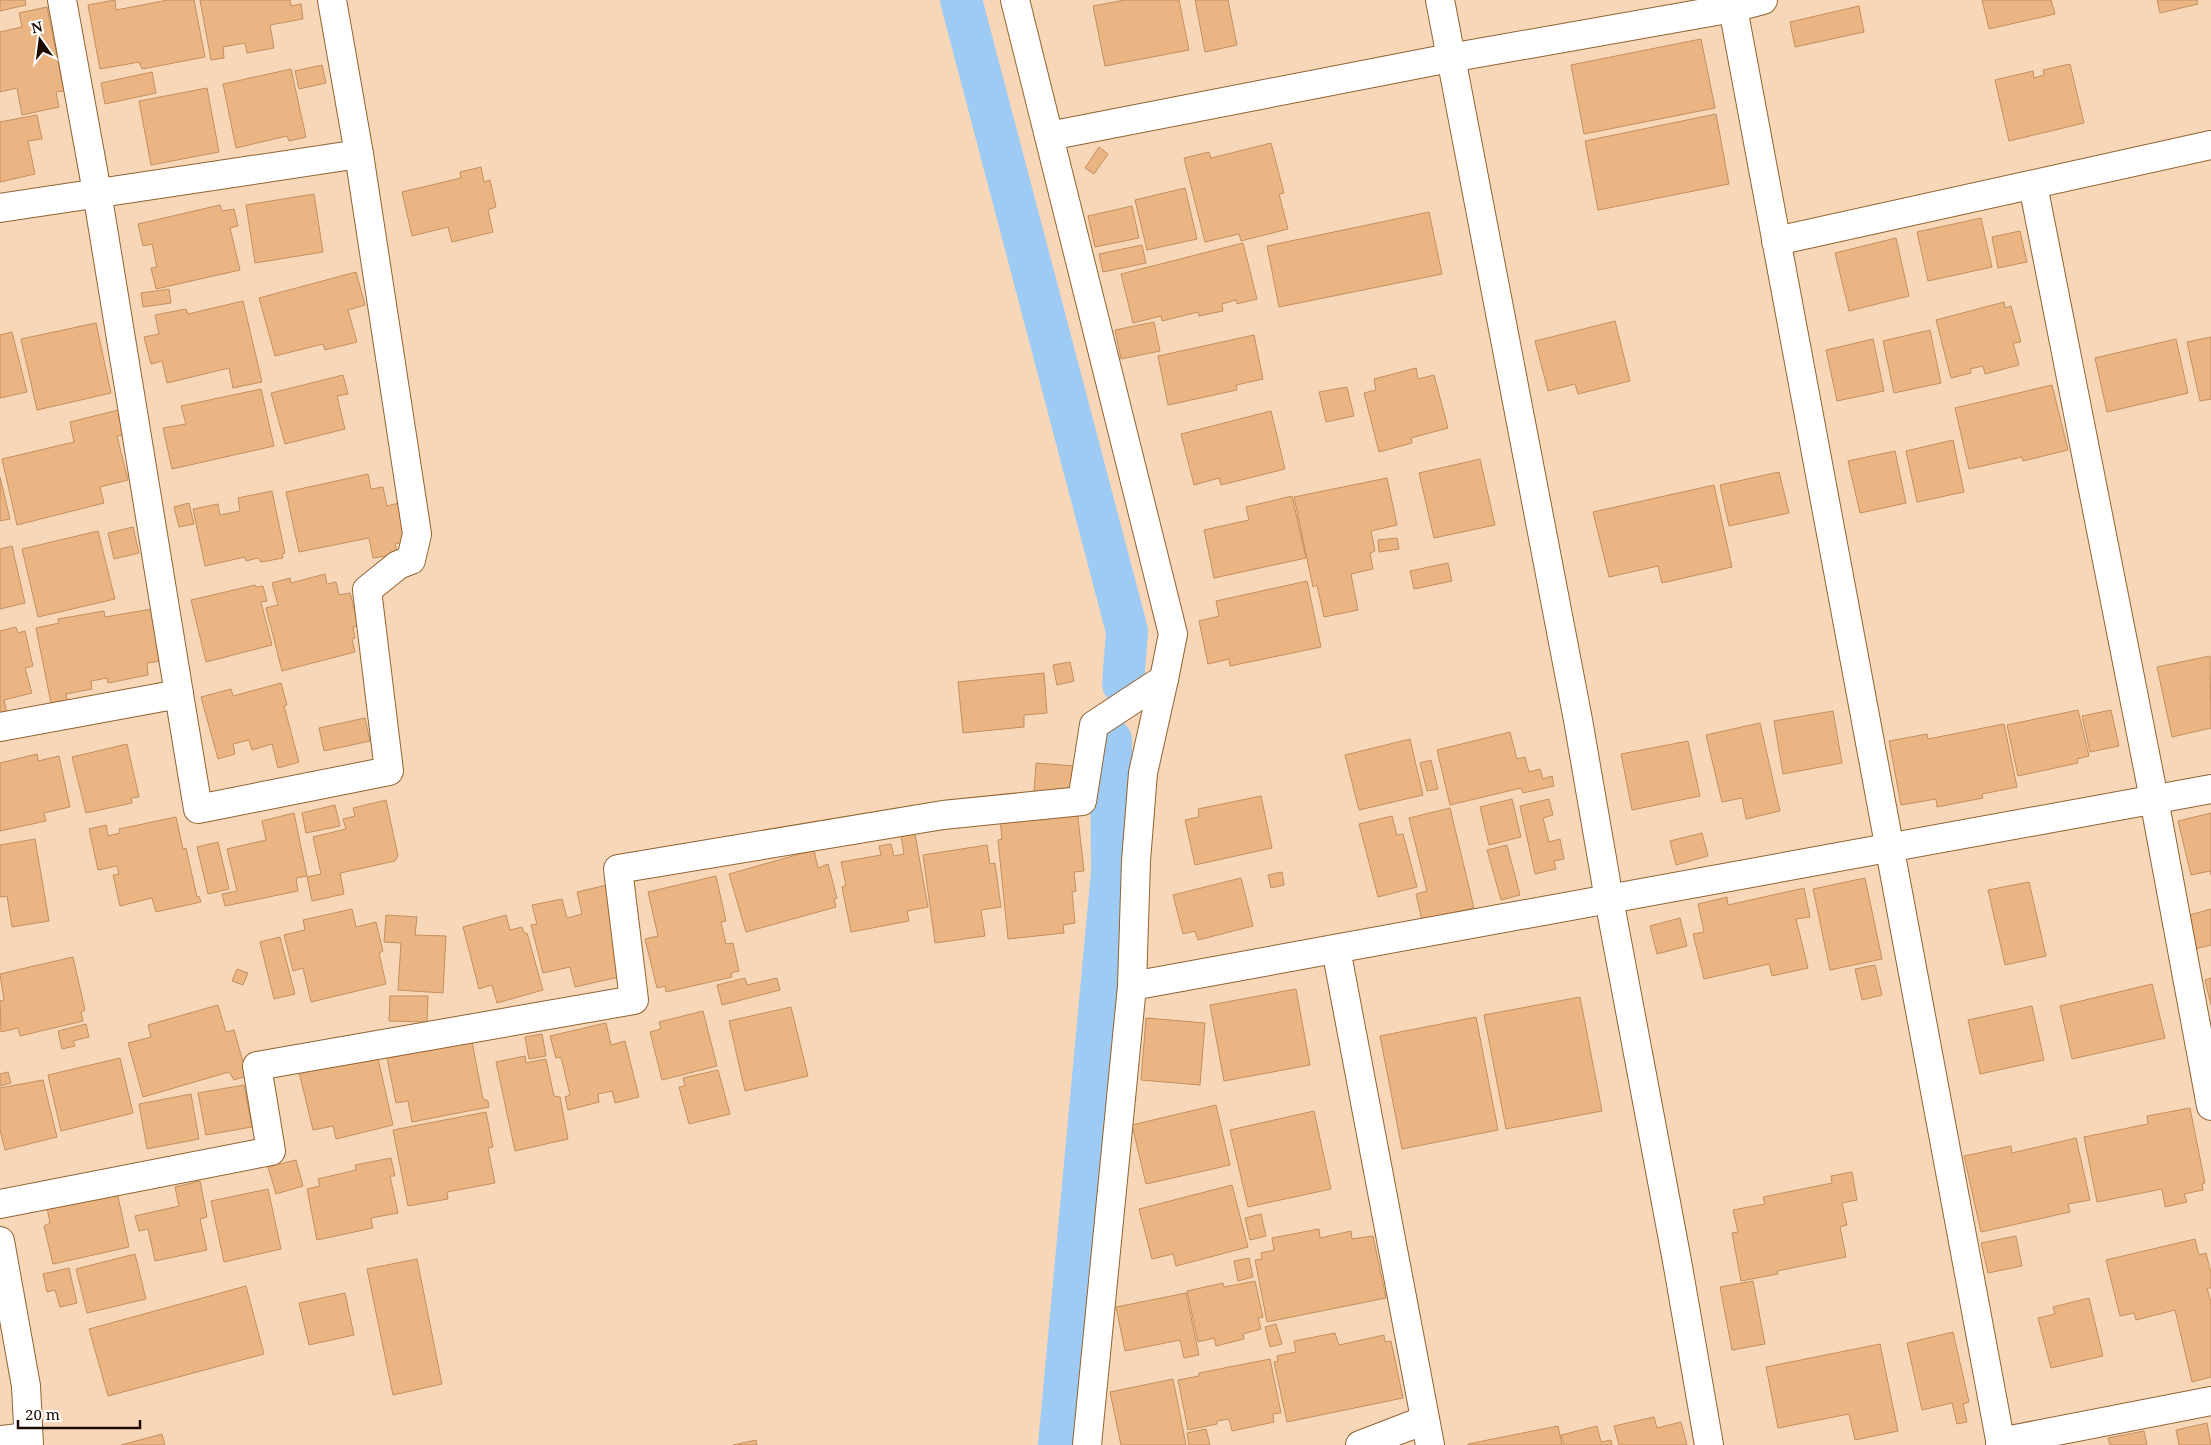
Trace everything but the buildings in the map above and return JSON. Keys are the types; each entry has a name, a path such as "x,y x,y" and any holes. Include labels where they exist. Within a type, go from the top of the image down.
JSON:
{"street":[{"path":"62,0 97,192 198,809 389,771 366,590 398,565 411,560 418,534 359,154 332,0"},
{"path":"1015,0 1173,634 1143,773 1136,861 1132,986 1087,1445"},
{"path":"1440,0 1578,720 1609,899 1678,1260 1709,1445"},
{"path":"1049,136 1450,58 1733,8 1763,0"},
{"path":"1733,8 2001,1444 2211,1401"},
{"path":"1776,241 2211,144"},
{"path":"0,208 359,154"},
{"path":"2033,185 2154,799 2211,1106"},
{"path":"0,1204 271,1151 257,1066 634,1000 618,869 943,815 1082,801 1094,725 1164,679"},
{"path":"0,727 179,694"},
{"path":"1132,986 2211,789"},
{"path":"1336,949 1427,1433 1360,1445"},
{"path":"0,1241 26,1386 28,1441 0,1440"}],"waterway":[{"path":"961,0 1127,631 1123,684"},
{"path":"1059,1445 1112,872 1111,740"}]}
